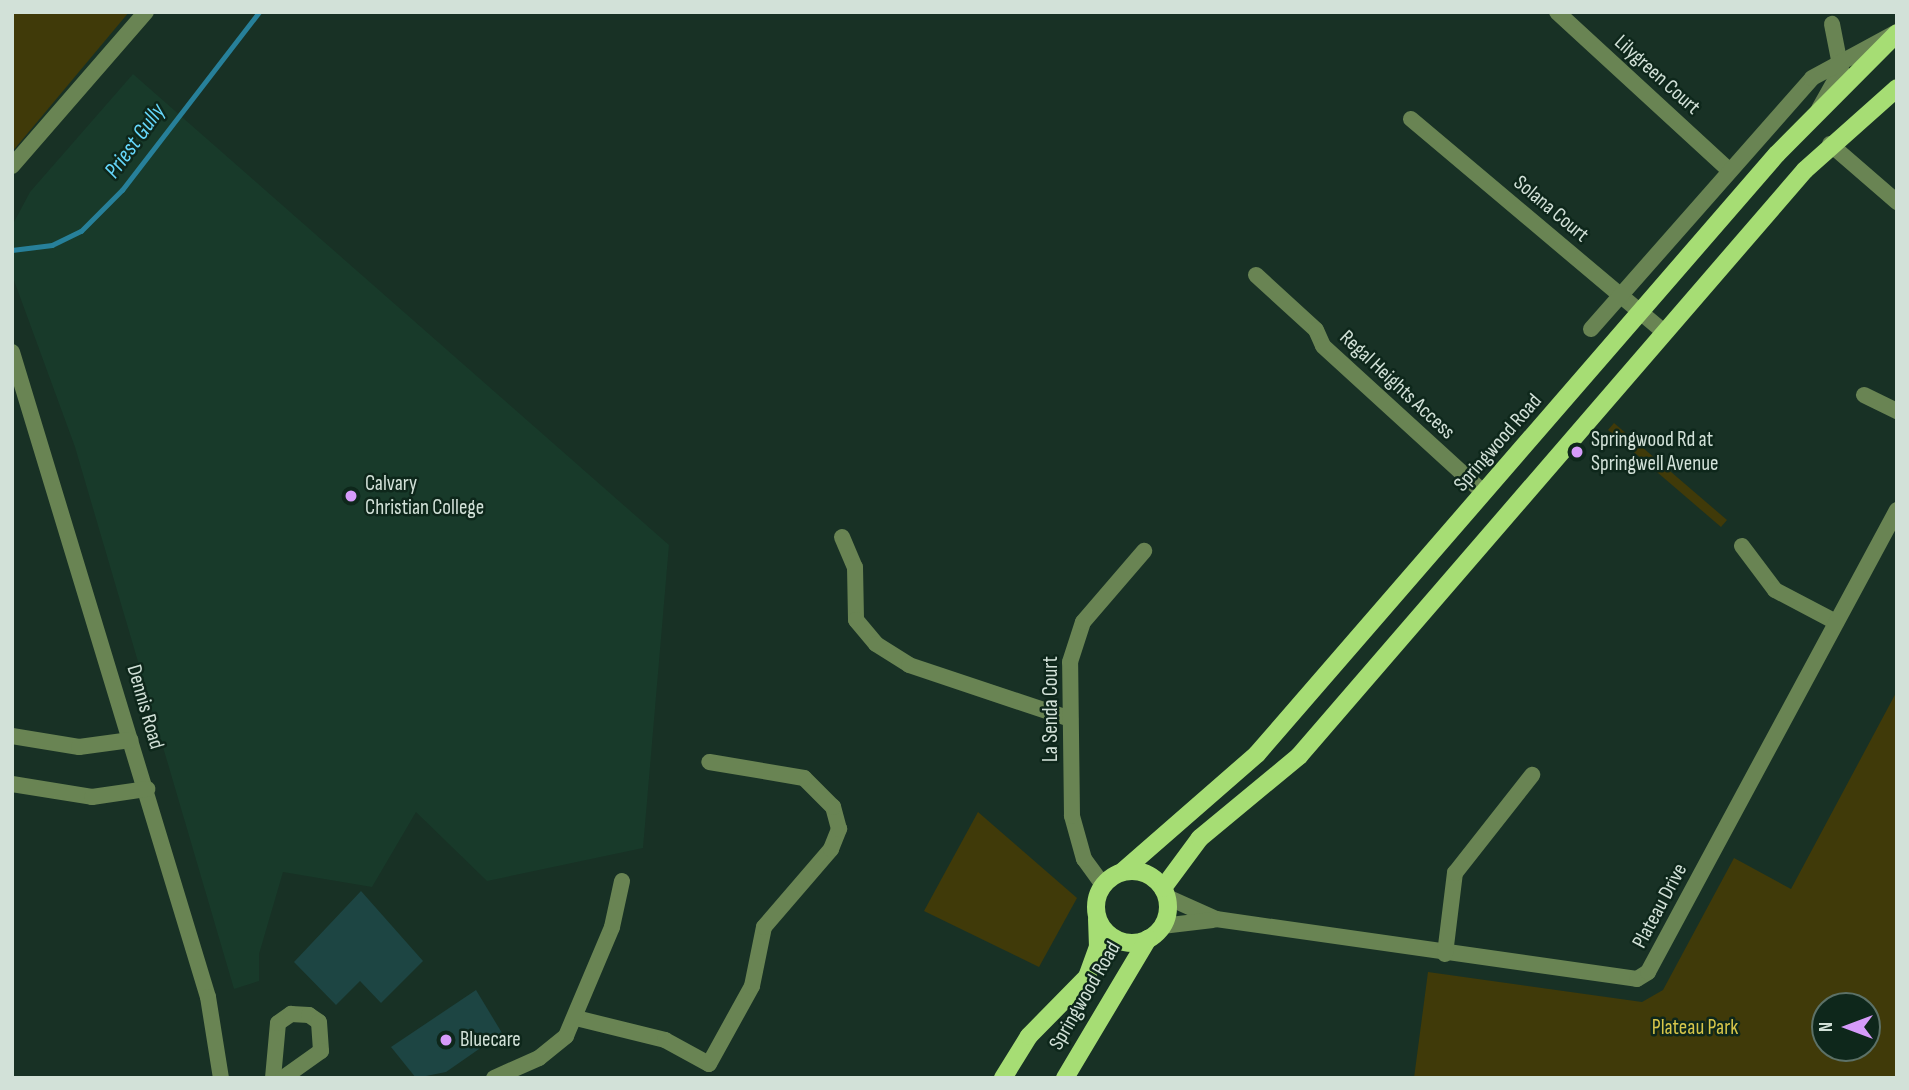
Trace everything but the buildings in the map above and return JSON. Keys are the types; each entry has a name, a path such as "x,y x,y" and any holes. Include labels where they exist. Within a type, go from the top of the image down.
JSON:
{"main road":[{"name":"Springwood Road","path":"1124,871 1241,771 1819,109 1897,32"},
{"path":"1165,893 1146,873 1124,871 1103,885 1097,919 1112,938 1148,939 1163,926 1165,893 1200,838 1298,756 1830,144 1897,88"},
{"name":"Springwood Road","path":"1003,1078 1029,1036 1087,977 1098,947 1097,919"},
{"name":"Springwood Road","path":"1065,1078 1148,939"}],"street":[{"path":"12,166 146,12"},
{"name":"Lilygreen Court","path":"1557,12 1729,170"},
{"path":"1828,18 1863,46"},
{"path":"1819,109 1841,70 1841,57 1828,18"},
{"name":"Springwood Road","path":"1591,329 1812,78 1841,57 1897,32"},
{"name":"Solana Court","path":"1411,119 1664,332"},
{"path":"1830,144 1897,202"},
{"name":"Regal Heights Access","path":"1256,275 1316,330 1323,346 1485,493"},
{"name":"Dennis Road","path":"12,352 147,789 213,1018 221,1078"},
{"path":"1864,395 1897,411"},
{"name":"Plateau Drive","path":"1163,926 1216,919 1621,981 1648,972 1897,510"},
{"path":"842,537 855,567 856,620 876,644 909,665 982,694 1070,719"},
{"path":"1742,546 1775,590 1836,622"},
{"name":"La Senda Court","path":"1103,885 1084,859 1072,816 1072,645 1083,622 1144,551"},
{"path":"12,736 79,747 131,740"},
{"path":"576,1018 666,1040 709,1064 752,986 764,927 831,849 839,829 834,807 804,778 709,762"},
{"path":"1445,954 1455,873 1532,775"},
{"path":"12,784 92,797 147,789"},
{"path":"494,1078 561,1041 576,1018 622,881"},
{"name":"Plateau Drive","path":"1165,893 1216,919"},
{"path":"273,1078 278,1023 291,1014 309,1015 324,1038 321,1051 283,1078"},
{"path":"519,1066 531,1078"}],"shaded area":[{"name":"Calvary Christian College","path":"133,74 669,545 643,848 487,881 416,812 372,887 283,872 259,954 259,981 234,989 75,447 12,275 14,222 30,192"}],"green space":[{"path":"12,12 129,12 12,152"},
{"path":"1614,423 1727,520 1721,527 1608,430"},
{"name":"Plateau Park","path":"1897,691 1897,1078 1414,1078 1428,972 1642,1002 1663,990 1734,858 1791,889"},
{"path":"978,812 1077,898 1039,967 924,911"}],"waterway":[{"name":"Priest Gully","path":"12,250 52,245 81,231 122,190 259,12"}],"place":[{"name":"Springwood Rd at Springwell Avenue","path":"1577,452"},
{"name":"Calvary Christian College","path":"351,496"},
{"name":"Bluecare","path":"446,1040"}]}
